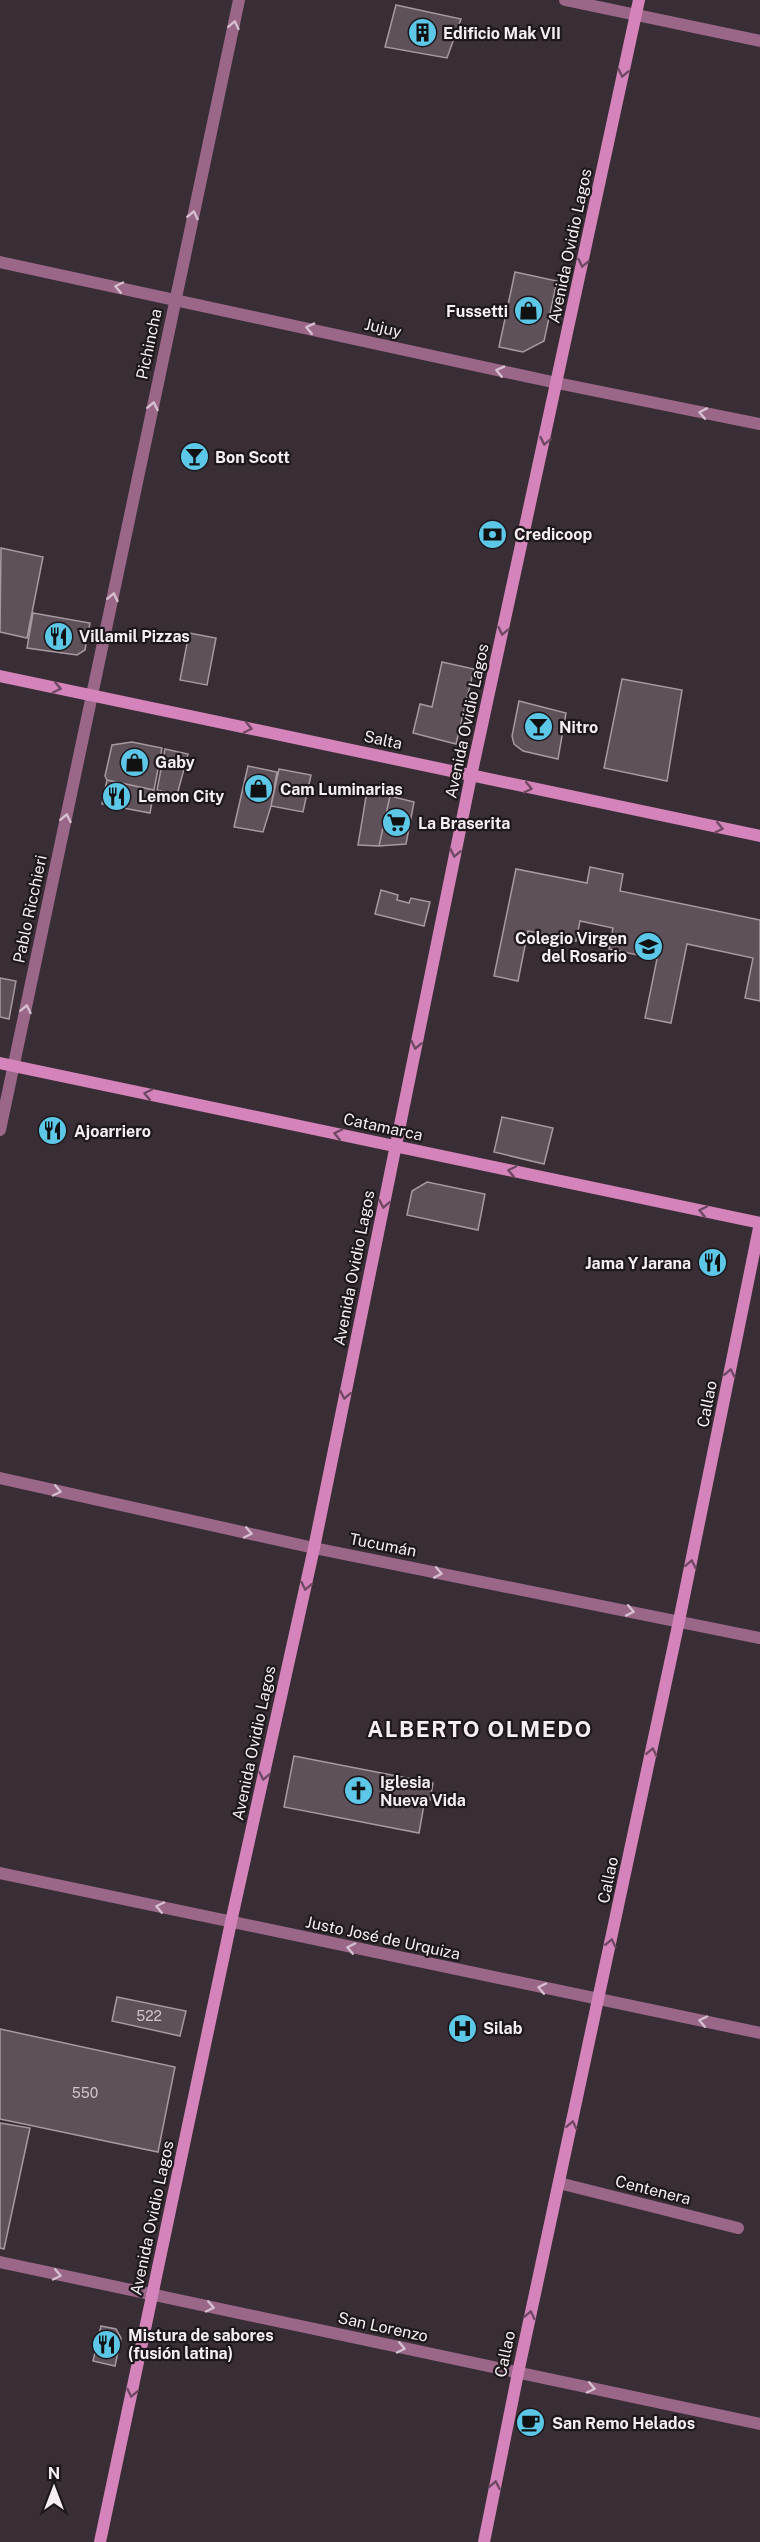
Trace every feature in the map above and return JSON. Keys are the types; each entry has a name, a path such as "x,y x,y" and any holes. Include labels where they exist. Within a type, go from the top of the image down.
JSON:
{"main road":[{"name":"Avenida Ovidio Lagos","path":"100,2542 231,1922 314,1548 471,776 639,0"},
{"name":"Salta","path":"0,676 760,836"},
{"name":"Catamarca","path":"0,1063 760,1223"},
{"name":"Callao","path":"484,2542 679,1621 760,1223"}],"street":[{"name":"Pichincha","path":"92,695 239,0"},
{"path":"565,0 760,41"},
{"name":"Jujuy","path":"0,262 557,383 760,424"},
{"name":"Pablo Ricchieri","path":"0,1130 92,695"},
{"name":"Tucumán","path":"0,1478 314,1548 760,1638"},
{"name":"Justo José de Urquiza","path":"0,1873 760,2033"},
{"name":"Centenera","path":"559,2183 738,2228"},
{"name":"San Lorenzo","path":"0,2262 760,2424"}],"building":[{"name":"Edificio Mak VII","path":"396,5 461,19 447,58 385,47"},
{"name":"Fussetti","path":"515,272 557,281 544,341 523,352 499,347"},
{"path":"1,548 43,557 27,638 0,632"},
{"name":"Villamil Pizzas","path":"33,613 90,623 85,650 77,655 27,648"},
{"path":"189,633 216,638 207,685 180,680"},
{"path":"442,662 474,669 456,744 413,733 420,704 432,707"},
{"path":"622,679 682,690 667,781 604,768"},
{"path":"519,701 566,713 558,759 523,751 514,744 512,736"},
{"name":"Gaby","path":"132,742 162,748 154,790 107,780 105,776 112,745"},
{"path":"165,749 188,754 177,795 157,790"},
{"name":"Cam Luminarias","path":"248,766 277,772 271,806 263,832 234,827"},
{"path":"279,769 311,775 303,812 271,806"},
{"path":"107,780 154,790 150,813 102,804"},
{"path":"367,791 390,796 379,846 358,845"},
{"name":"La Braserita","path":"390,796 414,802 406,844 379,846"},
{"name":"Colegio Virgen del Rosario","path":"590,867 623,874 620,891 760,920 760,1001 745,998 753,958 687,944 671,1023 645,1018 657,959 609,949 613,928 580,921 576,941 528,931 518,981 494,976 516,869 587,883"},
{"path":"381,890 398,895 397,900 409,903 411,898 430,902 424,926 375,914"},
{"path":"0,978 16,981 9,1019 0,1017"},
{"path":"502,1117 553,1128 544,1164 494,1152"},
{"path":"427,1182 485,1194 478,1230 407,1215 412,1191"},
{"name":"Iglesia Nueva Vida","path":"294,1756 433,1783 430,1800 425,1799 419,1833 284,1807"},
{"path":"117,1997 186,2011 180,2036 112,2021"},
{"path":"0,2029 175,2067 158,2152 0,2119"},
{"path":"0,2123 30,2128 4,2249 0,2248"},
{"path":"101,2326 116,2329 121,2338 115,2366 93,2361"}],"place":[{"name":"Edificio Mak VII","path":"422,33"},
{"name":"Fussetti","path":"529,311"},
{"name":"Bon Scott","path":"194,457"},
{"name":"Credicoop","path":"493,534"},
{"name":"Villamil Pizzas","path":"58,636"},
{"name":"Nitro","path":"538,727"},
{"name":"Gaby","path":"134,762"},
{"name":"Cam Luminarias","path":"259,789"},
{"name":"Lemon City","path":"117,796"},
{"name":"La Braserita","path":"397,823"},
{"name":"Colegio Virgen del Rosario","path":"648,947"},
{"name":"Ajoarriero","path":"53,1131"},
{"name":"Jama Y Jarana","path":"712,1263"},
{"name":"Iglesia Nueva Vida","path":"359,1791"},
{"name":"Silab","path":"462,2028"},
{"name":"Mistura de sabores (fusión latina)","path":"107,2344"},
{"name":"San Remo Helados","path":"531,2423"}],"district":[{"name":"ALBERTO OLMEDO","path":"480,1729"}]}
